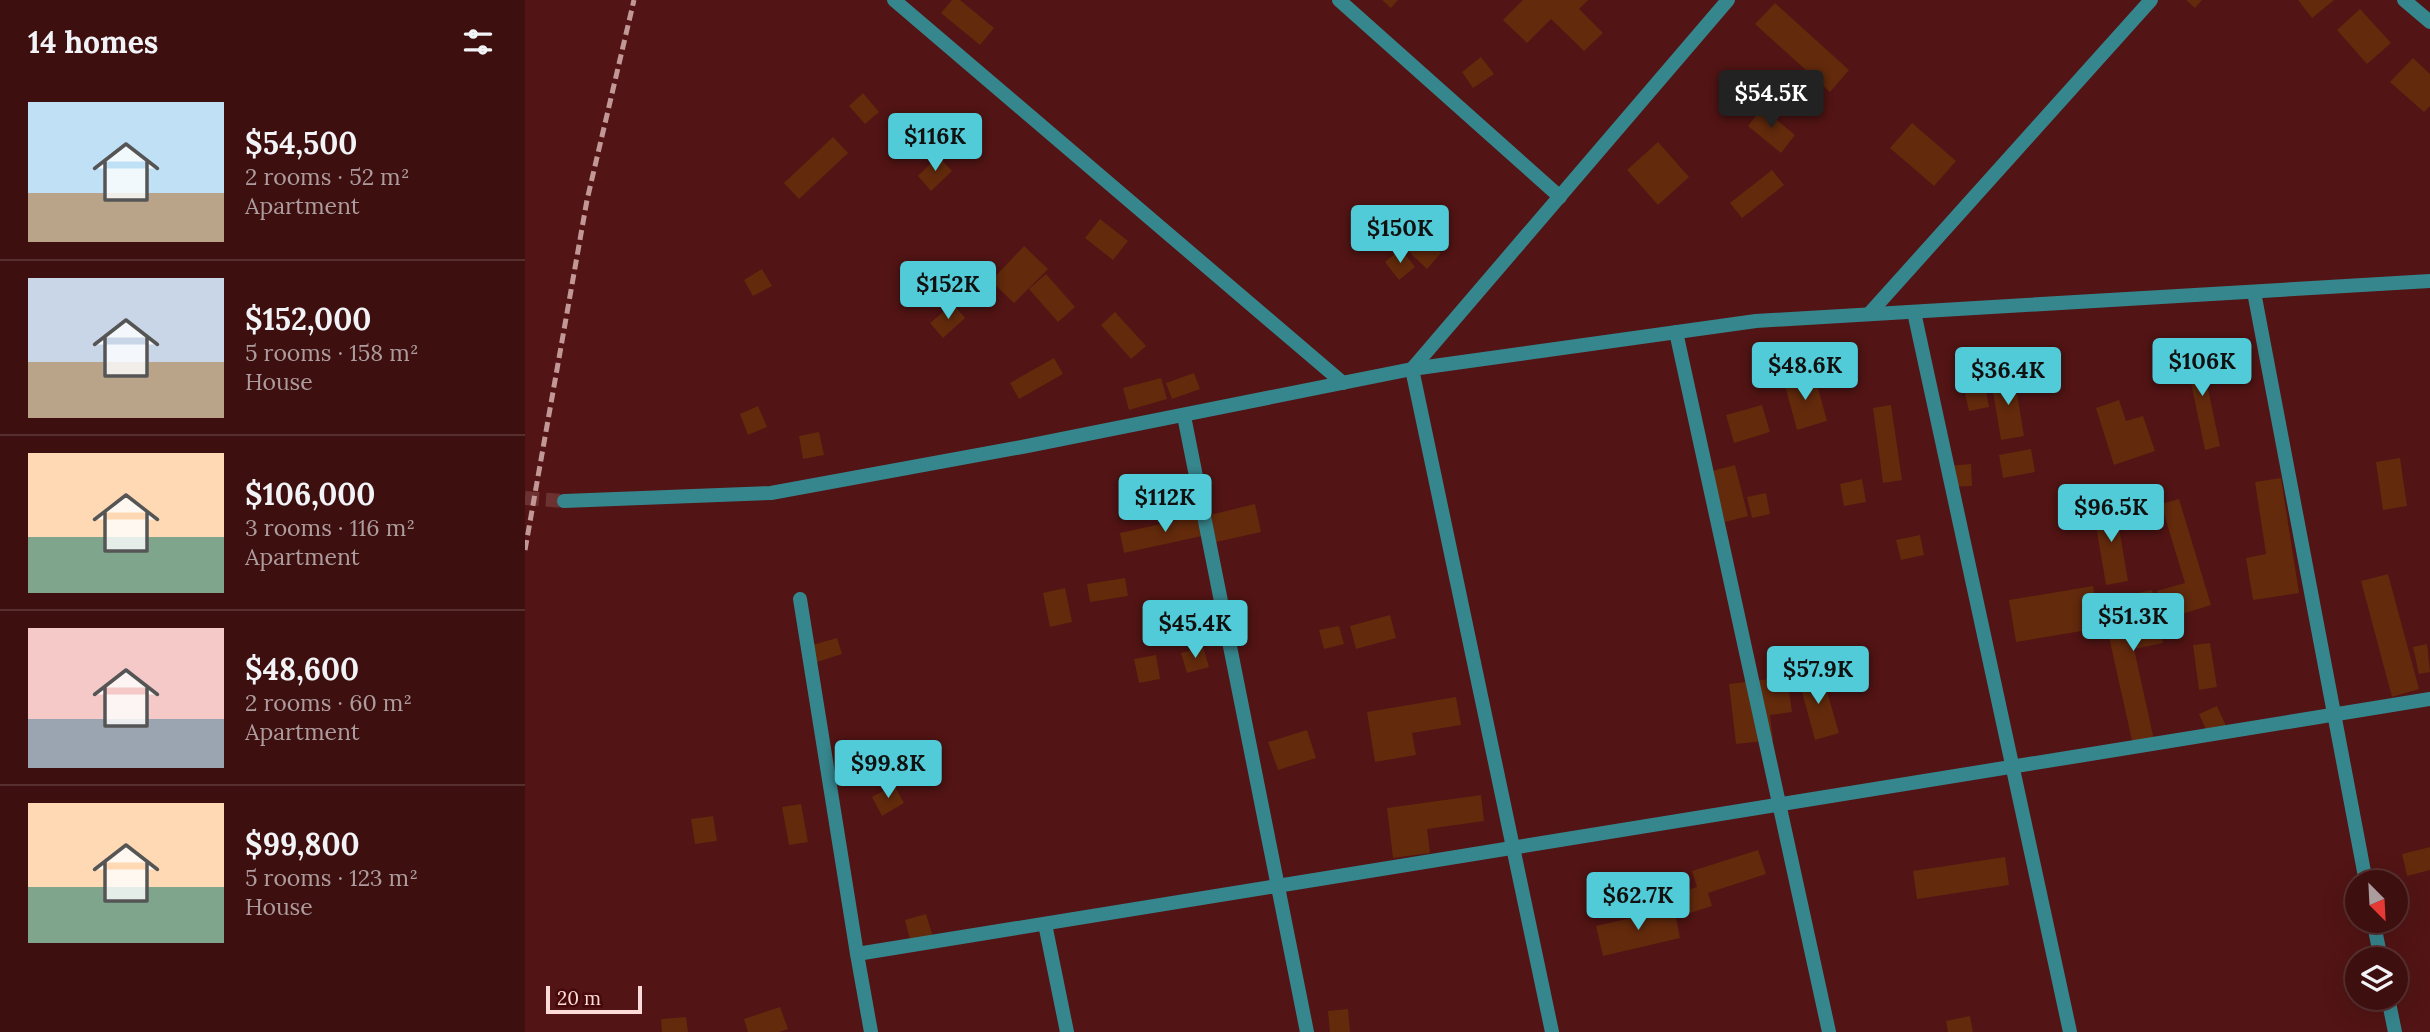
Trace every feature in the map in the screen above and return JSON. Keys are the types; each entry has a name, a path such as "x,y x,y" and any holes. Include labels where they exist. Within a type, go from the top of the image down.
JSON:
{"street":[{"path":"894,0 1343,383"},
{"path":"1339,0 1560,197"},
{"path":"1412,369 1728,0"},
{"path":"1869,314 2151,0"},
{"path":"2404,0 2430,22"},
{"path":"564,501 771,493 1184,416 1412,369 1756,321 2430,281"},
{"path":"2254,292 2364,870"},
{"path":"1914,312 2070,1032"},
{"path":"1676,332 1829,1032"},
{"path":"1412,369 1552,1032"},
{"path":"1184,416 1307,1032"},
{"path":"800,599 871,1032"},
{"path":"857,954 2430,699"},
{"path":"1045,924 1067,1032"},
{"path":"2390,1010 2395,1032"}],"building":[{"path":"952,0 960,0 994,28 980,45 941,13"},
{"path":"1382,0 1398,0 1391,8"},
{"path":"1523,0 1588,0 1579,9 1603,33 1584,51 1551,19 1527,43 1503,20"},
{"path":"2186,0 2202,0 2195,8"},
{"path":"2298,0 2334,0 2312,18"},
{"path":"1775,3 1849,70 1830,92 1755,24"},
{"path":"2360,9 2391,43 2367,64 2337,30"},
{"path":"1481,57 1494,74 1473,88 1462,72"},
{"path":"2413,58 2430,74 2430,106 2424,112 2390,82"},
{"path":"863,93 879,112 865,124 849,106"},
{"path":"1762,108 1795,135 1781,153 1748,126"},
{"path":"1912,123 1956,161 1934,186 1890,148"},
{"path":"833,137 848,153 799,199 784,183"},
{"path":"1658,142 1689,177 1658,205 1627,170"},
{"path":"938,156 952,171 931,191 918,176"},
{"path":"1772,170 1784,185 1742,218 1730,203"},
{"path":"1100,219 1128,241 1113,260 1085,238"},
{"path":"1420,234 1441,253 1427,269 1406,249"},
{"path":"1024,246 1048,269 1014,303 991,281"},
{"path":"1401,249 1415,267 1399,280 1385,262"},
{"path":"762,269 772,286 753,296 744,280"},
{"path":"1046,274 1075,307 1058,322 1029,289"},
{"path":"953,304 965,318 943,338 930,323"},
{"path":"1115,312 1146,346 1131,359 1101,325"},
{"path":"2199,346 2220,446 2205,450 2184,349"},
{"path":"1054,358 1063,374 1019,399 1010,383"},
{"path":"1194,373 1200,389 1172,399 1166,383"},
{"path":"1814,374 1827,421 1797,430 1784,382"},
{"path":"2014,375 2024,436 2001,440 1991,379"},
{"path":"1161,378 1167,399 1129,410 1123,388"},
{"path":"1984,380 1989,407 1969,411 1963,384"},
{"path":"2119,400 2126,421 2143,416 2155,451 2114,465 2096,408"},
{"path":"1762,405 1770,432 1734,443 1726,415"},
{"path":"1891,405 1902,480 1883,483 1873,408"},
{"path":"758,406 767,427 748,435 740,414"},
{"path":"819,432 824,455 803,459 799,436"},
{"path":"2031,449 2035,472 2003,478 1999,455"},
{"path":"2400,458 2407,506 2383,510 2376,462"},
{"path":"1971,464 1972,486 1948,487 1947,466"},
{"path":"1735,465 1748,516 1725,522 1712,471"},
{"path":"2281,478 2299,593 2253,600 2246,558 2266,554 2255,482"},
{"path":"1862,479 1866,502 1844,506 1840,484"},
{"path":"1766,493 1770,514 1752,518 1747,497"},
{"path":"2179,499 2211,605 2166,619 2157,591 2185,583 2161,504"},
{"path":"1255,504 1261,532 1216,542 1210,515"},
{"path":"2115,504 2128,581 2106,585 2093,508"},
{"path":"1206,514 1211,534 1124,553 1120,533"},
{"path":"1920,535 1924,555 1901,560 1896,540"},
{"path":"2388,574 2419,689 2392,697 2361,581"},
{"path":"1125,578 1128,596 1090,602 1087,584"},
{"path":"2093,586 2100,628 2016,642 2009,600"},
{"path":"1065,588 1072,622 1050,627 1043,593"},
{"path":"2152,590 2163,643 2134,649 2154,740 2133,745 2101,601"},
{"path":"1390,615 1396,638 1356,649 1350,626"},
{"path":"1339,626 1344,644 1324,649 1319,630"},
{"path":"837,638 842,654 817,662 812,645"},
{"path":"2210,643 2217,687 2199,690 2193,645"},
{"path":"2427,644 2430,672 2419,674 2413,647"},
{"path":"1203,647 1209,667 1187,673 1181,653"},
{"path":"1156,655 1160,679 1139,683 1134,659"},
{"path":"1821,671 1839,733 1815,740 1798,677"},
{"path":"1787,677 1792,712 1770,715 1773,740 1736,744 1729,684"},
{"path":"1456,697 1461,725 1412,733 1416,755 1375,762 1367,712"},
{"path":"2217,706 2227,728 2209,736 2199,714"},
{"path":"1307,730 1316,758 1278,770 1268,742"},
{"path":"894,785 904,803 882,816 872,797"},
{"path":"1481,795 1484,821 1427,829 1430,853 1393,858 1387,808"},
{"path":"801,804 808,842 789,845 782,807"},
{"path":"713,816 717,841 695,844 691,819"},
{"path":"2430,847 2430,870 2408,876 2402,854"},
{"path":"1758,850 1766,874 1708,893 1712,906 1677,917 1670,895 1697,887 1692,871"},
{"path":"2005,857 2009,885 1917,899 1913,871"},
{"path":"1674,908 1680,938 1603,956 1596,926"},
{"path":"926,914 933,937 911,943 905,920"},
{"path":"780,1007 788,1029 779,1032 748,1032 744,1019"},
{"path":"1348,1009 1350,1032 1330,1032 1328,1011"},
{"path":"1970,1016 1973,1032 1948,1032 1946,1021"},
{"path":"686,1017 688,1032 662,1032 661,1019"}],"tunnel":[{"path":"525,498 564,501"}],"railway":[{"path":"525,550 587,200 634,0"}]}
